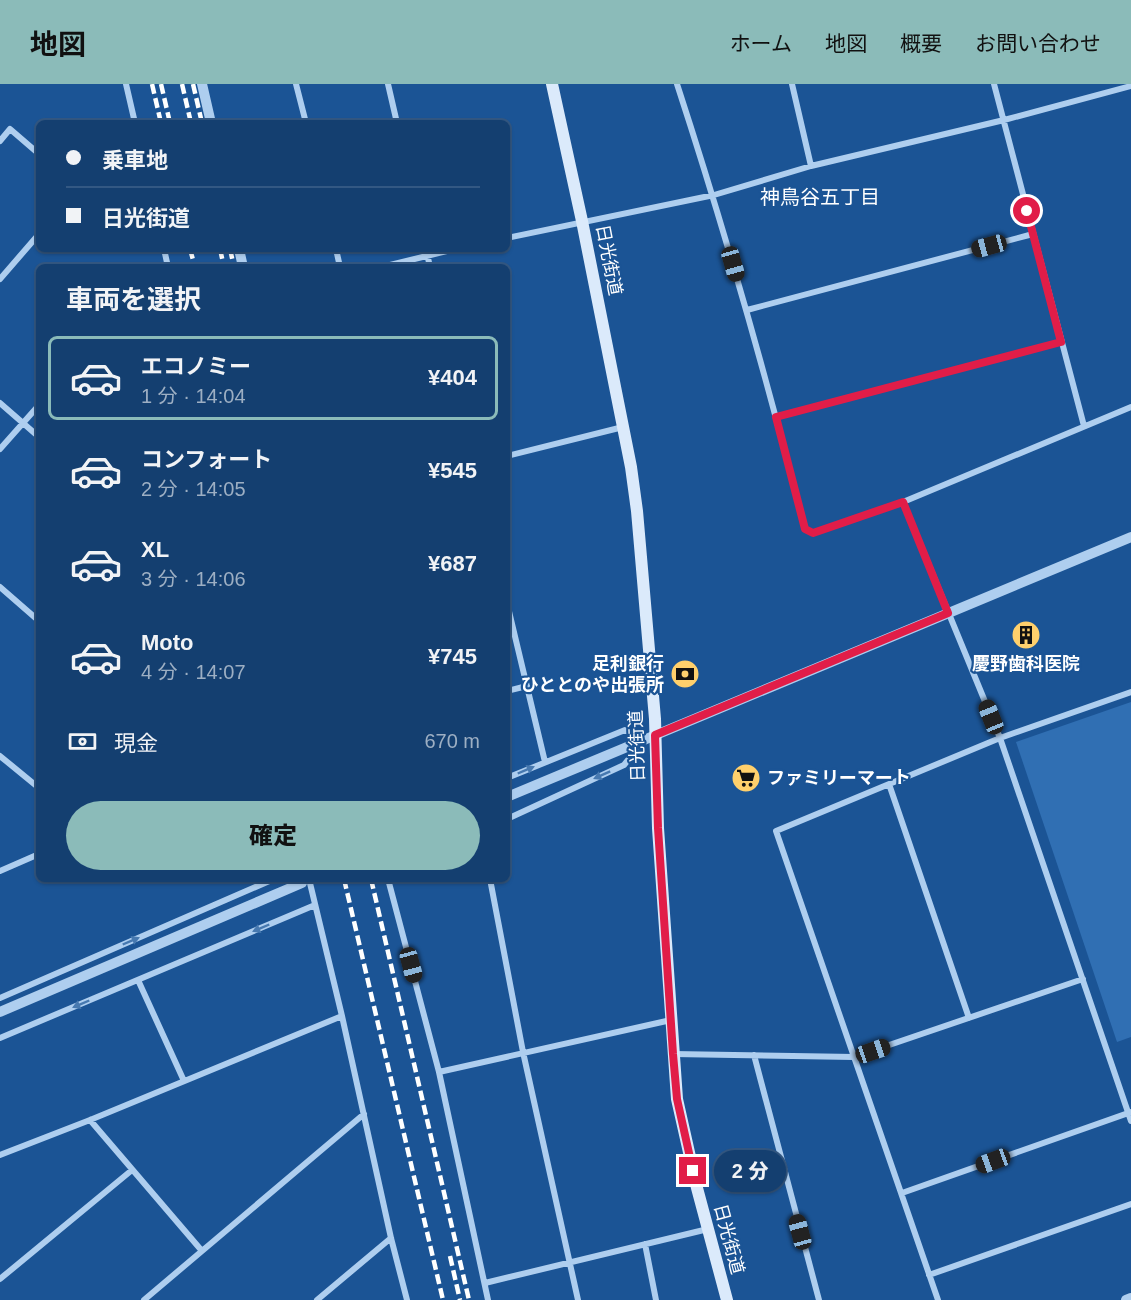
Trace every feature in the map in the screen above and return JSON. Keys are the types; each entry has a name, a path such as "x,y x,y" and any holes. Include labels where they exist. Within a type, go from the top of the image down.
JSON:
{"main road":[{"name":"日光街道","path":"552,84 623,426 637,511 650,737 677,1099 727,1300"}],"street":[{"path":"126,84 134,120"},
{"path":"202,84 210,120"},
{"path":"296,84 305,120"},
{"path":"388,84 396,120"},
{"path":"677,84 714,195 805,529 813,533 903,502 1131,406"},
{"path":"792,84 812,166"},
{"path":"994,84 1084,426"},
{"path":"510,237 714,195 812,166 1004,120 1131,86"},
{"path":"0,141 10,129 36,151"},
{"path":"747,310 1033,234"},
{"path":"0,279 36,237"},
{"path":"391,264 427,252"},
{"path":"776,417 1061,342"},
{"path":"0,403 36,435"},
{"path":"0,449 36,408"},
{"path":"510,455 623,426"},
{"path":"903,502 1000,738 1130,1112 1131,1121"},
{"path":"510,796 1131,537"},
{"path":"0,587 36,618"},
{"path":"510,615 545,762"},
{"path":"510,690 527,686"},
{"path":"938,1300 776,831 1000,738 1131,692"},
{"path":"510,777 626,730 650,737"},
{"path":"510,818 624,765 650,737"},
{"path":"0,756 36,786"},
{"path":"889,783 969,1018"},
{"path":"0,871 36,855"},
{"path":"0,998 267,882"},
{"path":"0,1012 303,882"},
{"path":"305,882 315,905 342,1016 407,1300"},
{"path":"389,882 439,1072 489,1300"},
{"path":"491,882 524,1052 578,1300"},
{"path":"0,1038 315,905"},
{"path":"673,1054 854,1057 1083,979"},
{"path":"138,980 184,1081"},
{"path":"0,1155 342,1016"},
{"path":"439,1072 671,1020"},
{"path":"754,1055 819,1300"},
{"path":"902,1193 1130,1112"},
{"path":"144,1300 364,1114"},
{"path":"90,1120 202,1251"},
{"path":"0,1279 132,1170"},
{"path":"929,1275 1131,1204"},
{"path":"485,1283 708,1229"},
{"path":"317,1300 391,1238"},
{"path":"645,1244 656,1300"},
{"path":"1126,1300 1131,1298"}],"shaded area":[{"path":"1131,702 1131,1037 1117,1042 1016,742"}],"railway":[{"path":"152,84 160,120"},
{"path":"161,84 169,120"},
{"path":"182,84 190,120"},
{"path":"193,84 201,120"},
{"path":"191,252 194,264"},
{"path":"221,252 223,264"},
{"path":"231,252 233,264"},
{"path":"345,882 443,1300"},
{"path":"372,882 469,1300"},
{"path":"450,1256 460,1300"}],"place":[{"name":"慶野歯科医院","path":"1026,635"},
{"name":"足利銀行 ひととのや出張所","path":"685,674"},
{"name":"ファミリーマート","path":"746,778"}],"district":[{"name":"神鳥谷五丁目","path":"820,197"}],"route":[{"path":"693,1171 677,1099 673,1054 658,828 655,735 948,613 903,502 813,533 805,529 776,417 1061,342 1027,211"}]}
